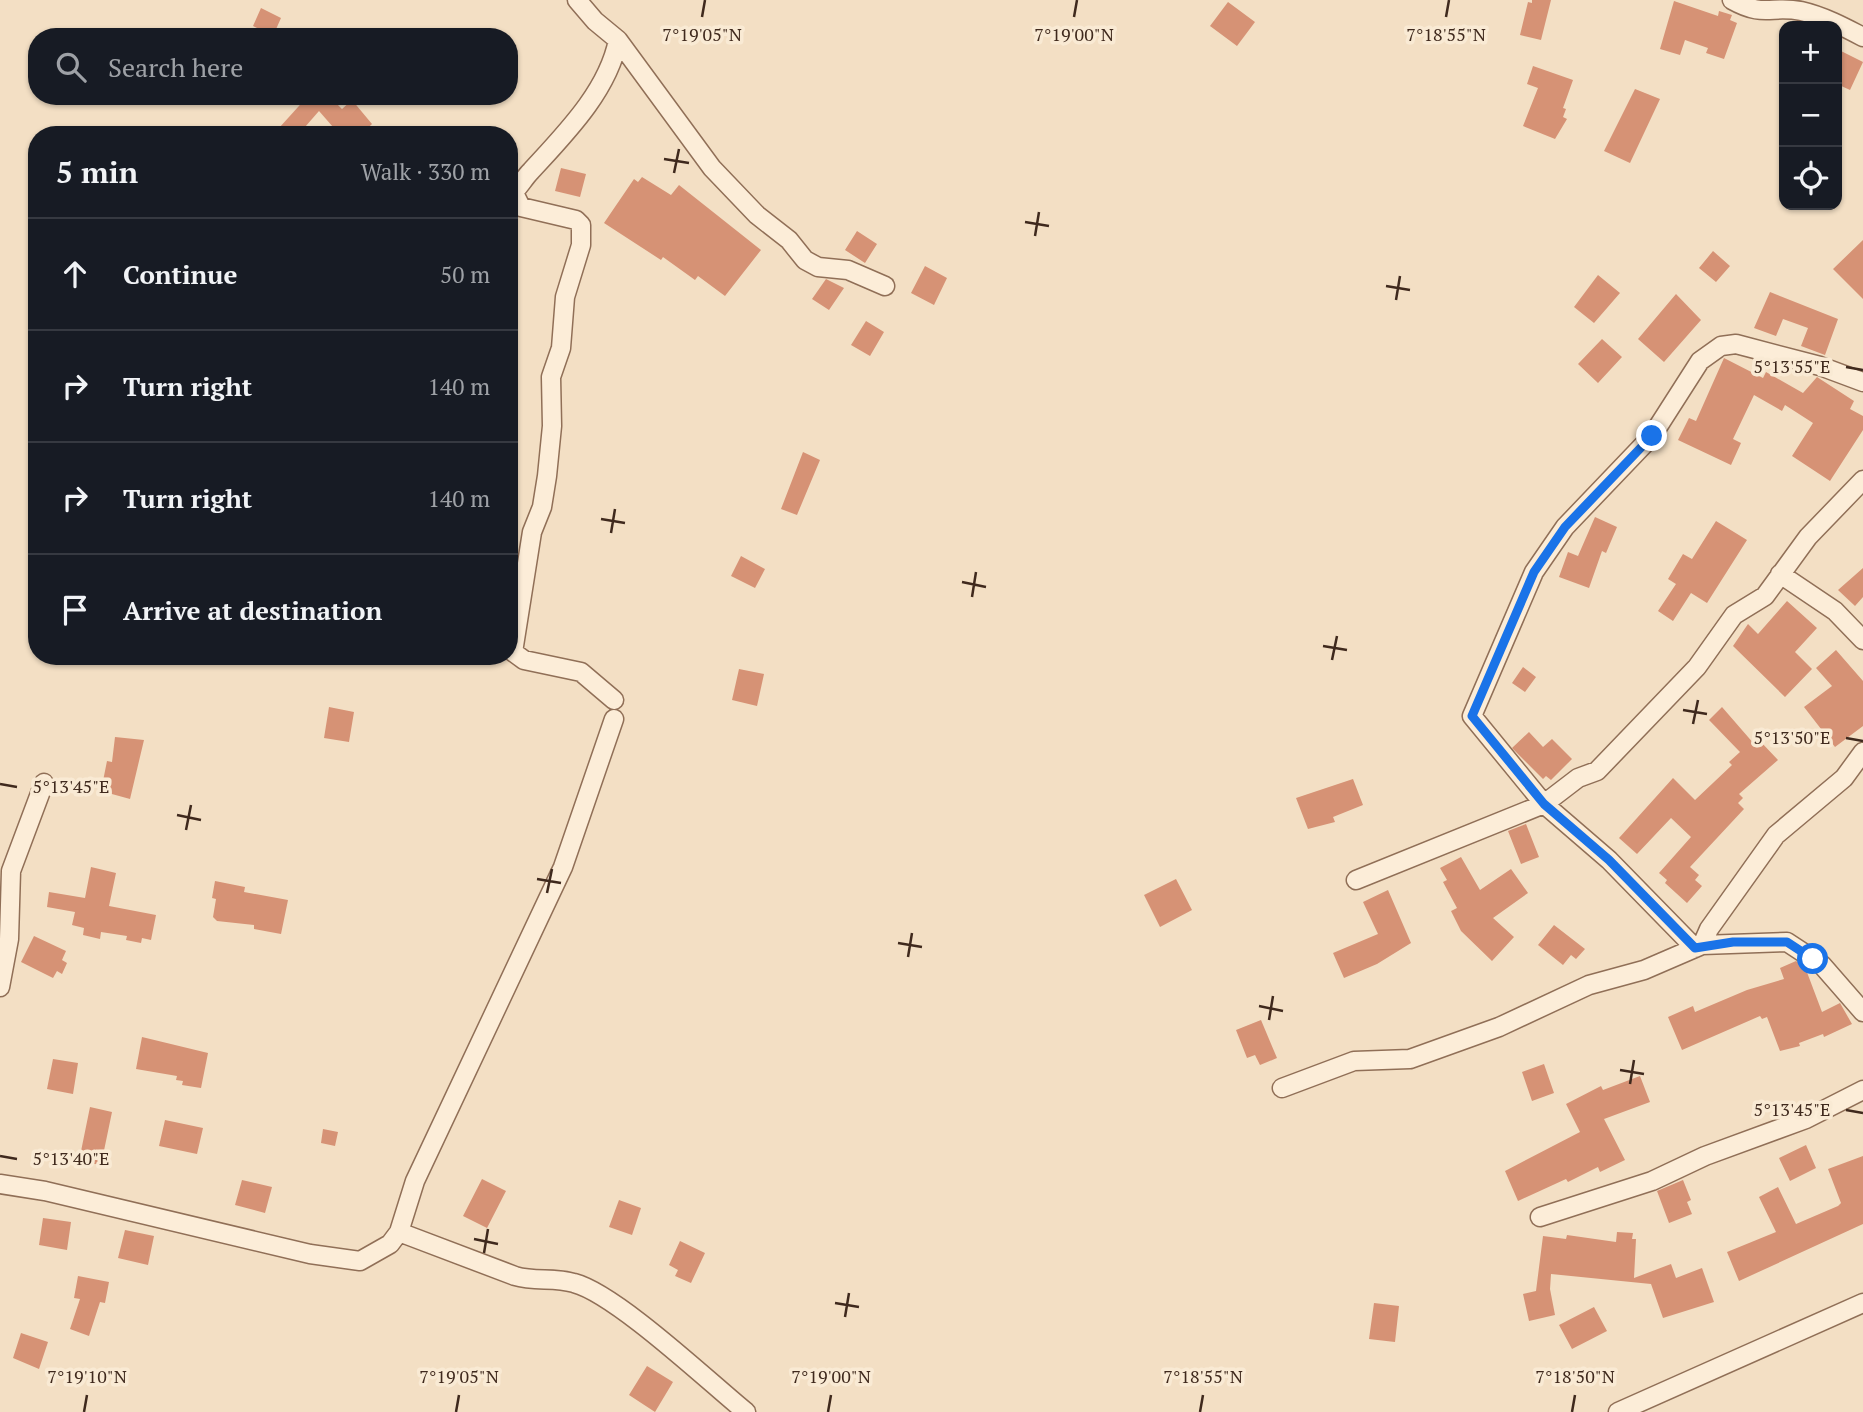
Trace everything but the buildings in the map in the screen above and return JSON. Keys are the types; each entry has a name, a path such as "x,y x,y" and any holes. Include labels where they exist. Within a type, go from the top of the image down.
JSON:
{"street":[{"path":"577,0 595,21 618,40 712,168 757,215 789,240 805,260 818,268 848,270 885,286"},
{"path":"1732,0 1750,10 1762,12 1801,11 1863,37"},
{"path":"518,187 597,91 614,60 618,40"},
{"path":"518,203 521,207 576,220 581,225 581,245 565,297 561,348 551,377 552,425 547,476 542,507 532,532 518,620"},
{"path":"1699,947 1609,860 1544,804 1472,716 1534,572 1565,527 1652,436 1700,361 1721,346 1736,344 1851,375 1863,382"},
{"path":"1356,880 1544,804 1578,778 1597,771 1698,667 1734,615 1765,596 1808,537 1863,480"},
{"path":"1780,574 1835,611 1863,640"},
{"path":"0,1184 72,1197 310,1254 360,1261 390,1244 399,1232 415,1181 563,867 614,709 581,672 524,660 518,656"},
{"path":"1699,947 1776,835 1844,778 1863,752"},
{"path":"0,987 9,939 11,871 44,783"},
{"path":"1282,1088 1354,1061 1410,1059 1499,1027 1589,985 1644,970 1699,947 1762,941 1787,942 1822,965 1863,1012"},
{"path":"1540,1217 1652,1181 1705,1156 1806,1119 1863,1090"},
{"path":"399,1232 524,1279 575,1283 619,1308 746,1412"},
{"path":"1618,1412 1863,1303"}],"route":[{"path":"1652,436 1565,527 1534,572 1479,694 1472,716 1486,737 1544,804 1573,826 1609,860 1695,948 1733,942 1787,942 1813,959"}]}
